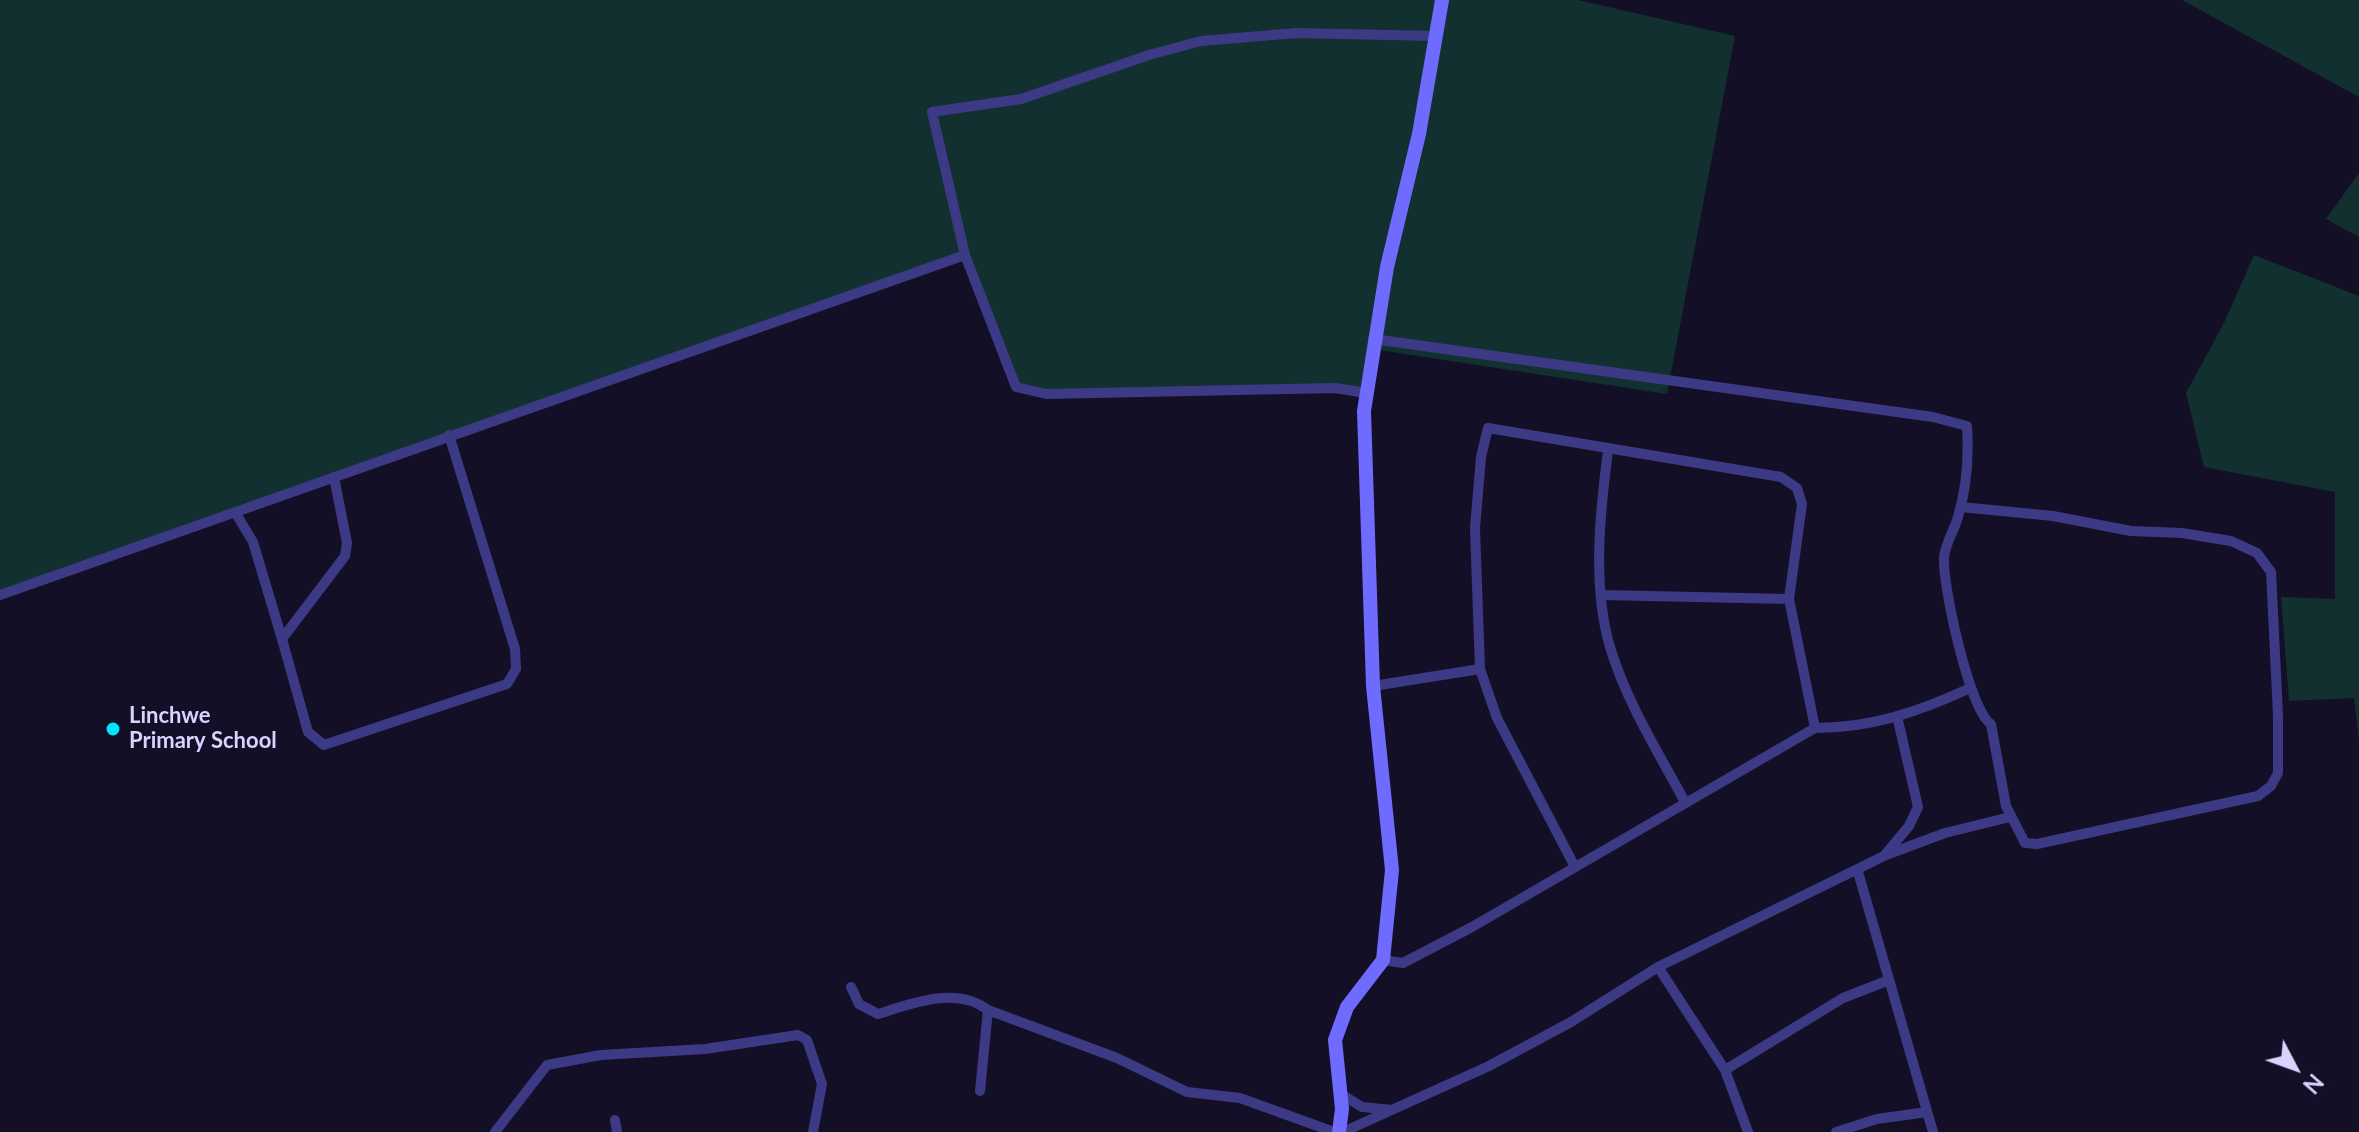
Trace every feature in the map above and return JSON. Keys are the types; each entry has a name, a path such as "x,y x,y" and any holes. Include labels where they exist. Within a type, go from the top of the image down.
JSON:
{"street":[{"path":"1338,1132 1341,1094 1335,1040 1340,1023 1359,988 1383,960 1391,844 1373,686 1366,393 1373,339 1419,134 1442,0"},
{"path":"1366,393 1335,388 1046,394 1016,387 965,255 932,112 1021,99 1149,55 1201,41 1296,33 1435,36"},
{"path":"0,595 965,255"},
{"path":"1373,339 1958,422 1967,426 1969,459 1961,507 1944,560 1968,689 1982,719 1991,724 2010,817 2025,843 2037,844 2230,803 2258,796 2271,786 2278,773 2271,572 2257,553 2231,541 2182,533 2131,531 2053,516 1961,507"},
{"path":"1574,865 1497,718 1480,669 1475,528 1481,457 1488,428 1608,451 1781,477 1797,488 1802,504 1789,599 1815,728"},
{"path":"235,512 253,542 308,732 324,745 507,684 516,669 515,649 449,435"},
{"path":"1608,451 1601,504 1602,595 1609,645 1685,802"},
{"path":"282,639 345,556 347,543 334,477"},
{"path":"1602,595 1789,599"},
{"path":"1373,686 1480,669"},
{"path":"1383,960 1403,963 1472,927 1574,865 1815,728 1859,727 1968,689"},
{"path":"1884,856 1909,826 1918,807 1897,716"},
{"path":"851,987 859,1004 878,1014 938,998 964,998 988,1010 1117,1058 1187,1092 1240,1098 1338,1132 1394,1110 1533,1043 1658,967 1823,885 1858,872 1884,856 1945,833 2010,817"},
{"path":"1858,872 1933,1132"},
{"path":"1658,967 1725,1070 1748,1132"},
{"path":"1725,1070 1843,998 1889,980"},
{"path":"980,1091 988,1010"},
{"path":"495,1132 547,1065 601,1055 705,1049 798,1035 807,1040 822,1084 813,1132"},
{"path":"1341,1094 1362,1107 1394,1110"},
{"path":"1836,1132 1877,1119 1927,1112"},
{"path":"615,1120 617,1132"}],"green space":[{"path":"0,0 1578,0 1735,36 1667,394 1372,349 1366,393 1046,394 1016,387 965,255 0,595"},
{"path":"2182,0 2359,0 2359,97"},
{"path":"2359,173 2359,237 2326,219"},
{"path":"2254,255 2359,296 2359,741 2354,698 2289,701 2281,597 2335,599 2335,492 2204,467 2186,393 2224,323"}],"place":[{"name":"Linchwe Primary School","path":"113,729"}]}
